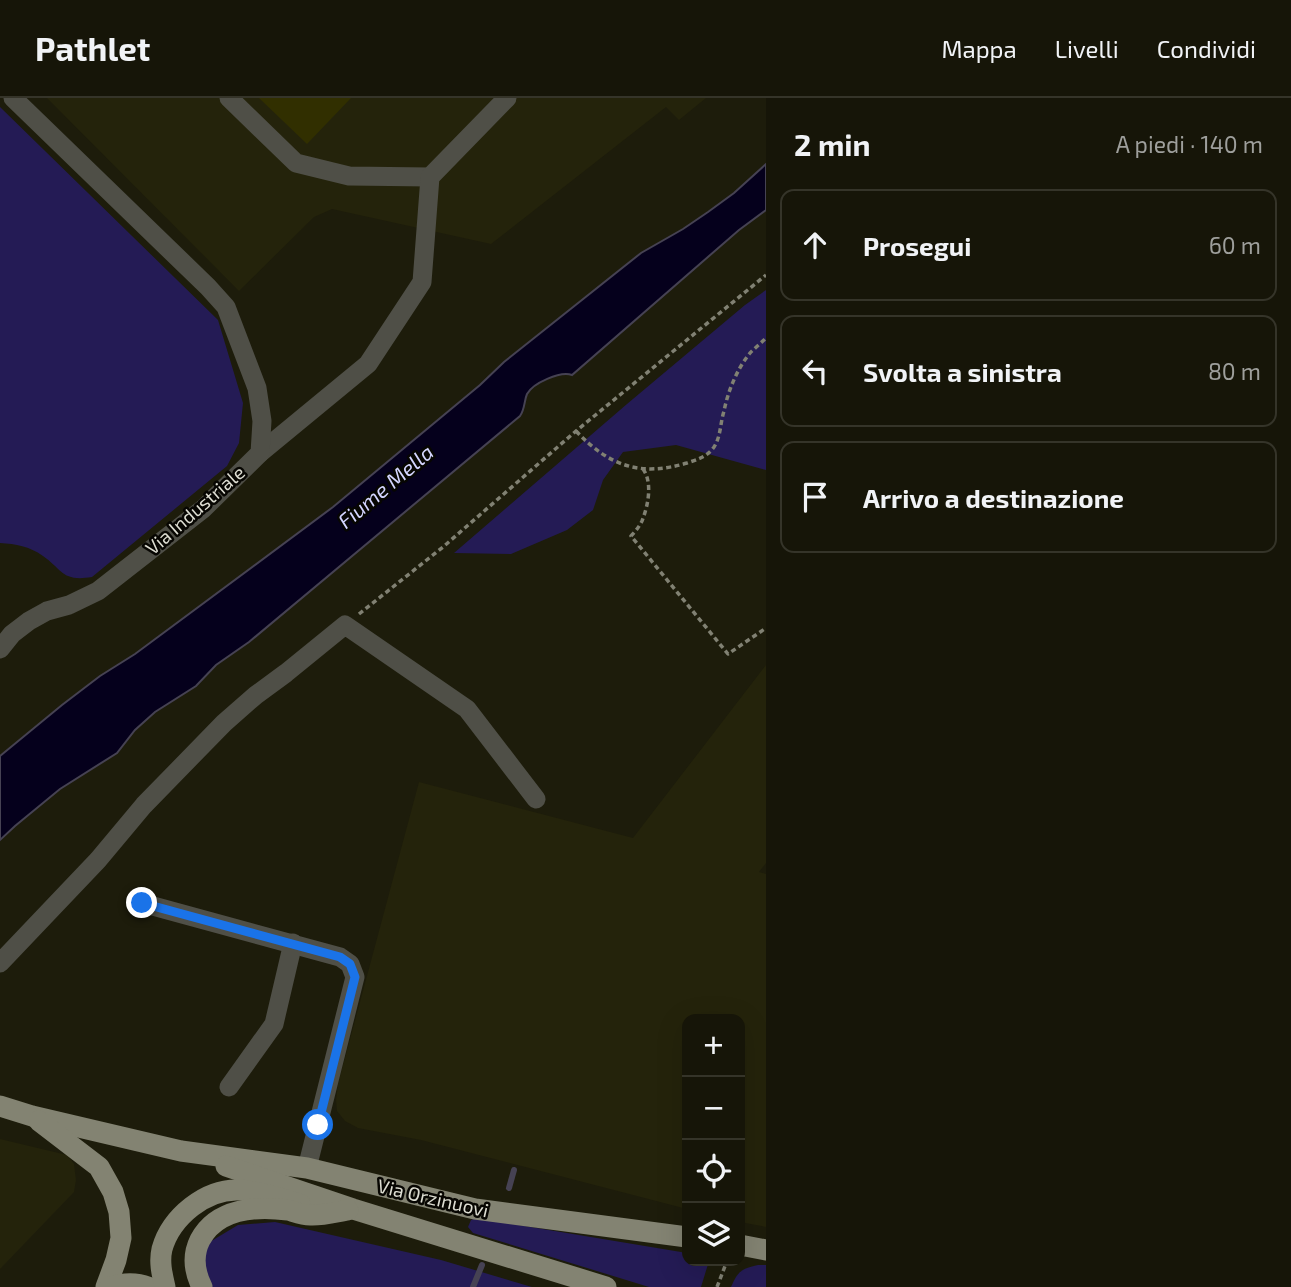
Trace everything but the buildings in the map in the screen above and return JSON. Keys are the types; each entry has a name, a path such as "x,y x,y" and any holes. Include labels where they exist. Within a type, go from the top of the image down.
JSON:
{"main road":[{"name":"Via Orzinuovi","path":"0,1106 181,1151 353,1209 606,1287"},
{"path":"32,1116 99,1167 113,1192 120,1212 121,1238 108,1287"},
{"name":"Via Orzinuovi","path":"181,1151 307,1168 475,1209 682,1236"},
{"path":"165,1287 160,1269 162,1250 171,1229 184,1213 202,1200 223,1191 242,1190 315,1207 353,1209"},
{"path":"202,1287 195,1271 195,1256 206,1230 219,1219 254,1208 291,1211 310,1216 353,1209"},
{"path":"745,1246 766,1250"},
{"path":"108,1287 122,1283 148,1287"}],"street":[{"name":"Via Industriale","path":"0,649 12,634 29,621 47,611 69,605 99,591 202,509 260,453 262,421 257,387 226,307 13,98"},
{"path":"229,98 296,163 349,176 430,177"},
{"path":"260,453 368,364 422,282 430,177 507,98"},
{"path":"0,962 98,860 144,805 224,723 345,625 467,709 536,799"},
{"path":"142,903 293,943 340,957 350,964 355,977 307,1168"},
{"path":"229,1087 274,1024 293,943"}],"path":[{"path":"345,625 443,547 576,431 766,275"},
{"path":"576,431 590,447 607,457 626,465 651,470 676,466 707,456 720,436 723,414 736,378 750,354 766,338"},
{"path":"642,468 648,477 649,489 641,523 631,536 728,653 766,628"},
{"path":"717,1287 725,1266"}],"shaded area":[{"path":"47,98 706,98 679,120 666,107 491,244 332,209 314,217 239,291"},
{"path":"0,107 218,320 243,403 239,443 227,466 92,577 74,578 64,574 33,550 0,543"},
{"path":"766,290 766,470 676,445 623,452 603,480 593,510 567,530 511,554 454,553 627,404"},
{"path":"766,665 766,863 759,872 766,874 766,1227 745,1223 745,1014 682,1014 682,1208 421,1140 358,1128 345,1121 337,1111 338,1084 419,782 633,838"},
{"path":"0,1139 67,1155 74,1164 76,1180 74,1192 0,1269"},
{"path":"477,1218 682,1252 682,1266 707,1266 701,1287 649,1287 473,1233 468,1227 471,1220"},
{"path":"275,1222 441,1260 532,1287 207,1287 201,1266 208,1243 238,1225"},
{"path":"758,1265 766,1265 766,1287 731,1287 741,1272"}],"water":[{"name":"Fiume Mella","path":"766,164 766,210 739,230 572,375 554,376 530,390 520,416 249,642 216,665 196,686 155,712 135,730 117,753 60,789 0,840 0,756 100,676 135,654 333,507 504,362 641,253 708,212"}],"waterway":[{"path":"509,1188 514,1170"},
{"path":"473,1287 482,1265"}],"route":[{"path":"142,903 293,943 340,957 350,964 355,977 318,1125"}]}
